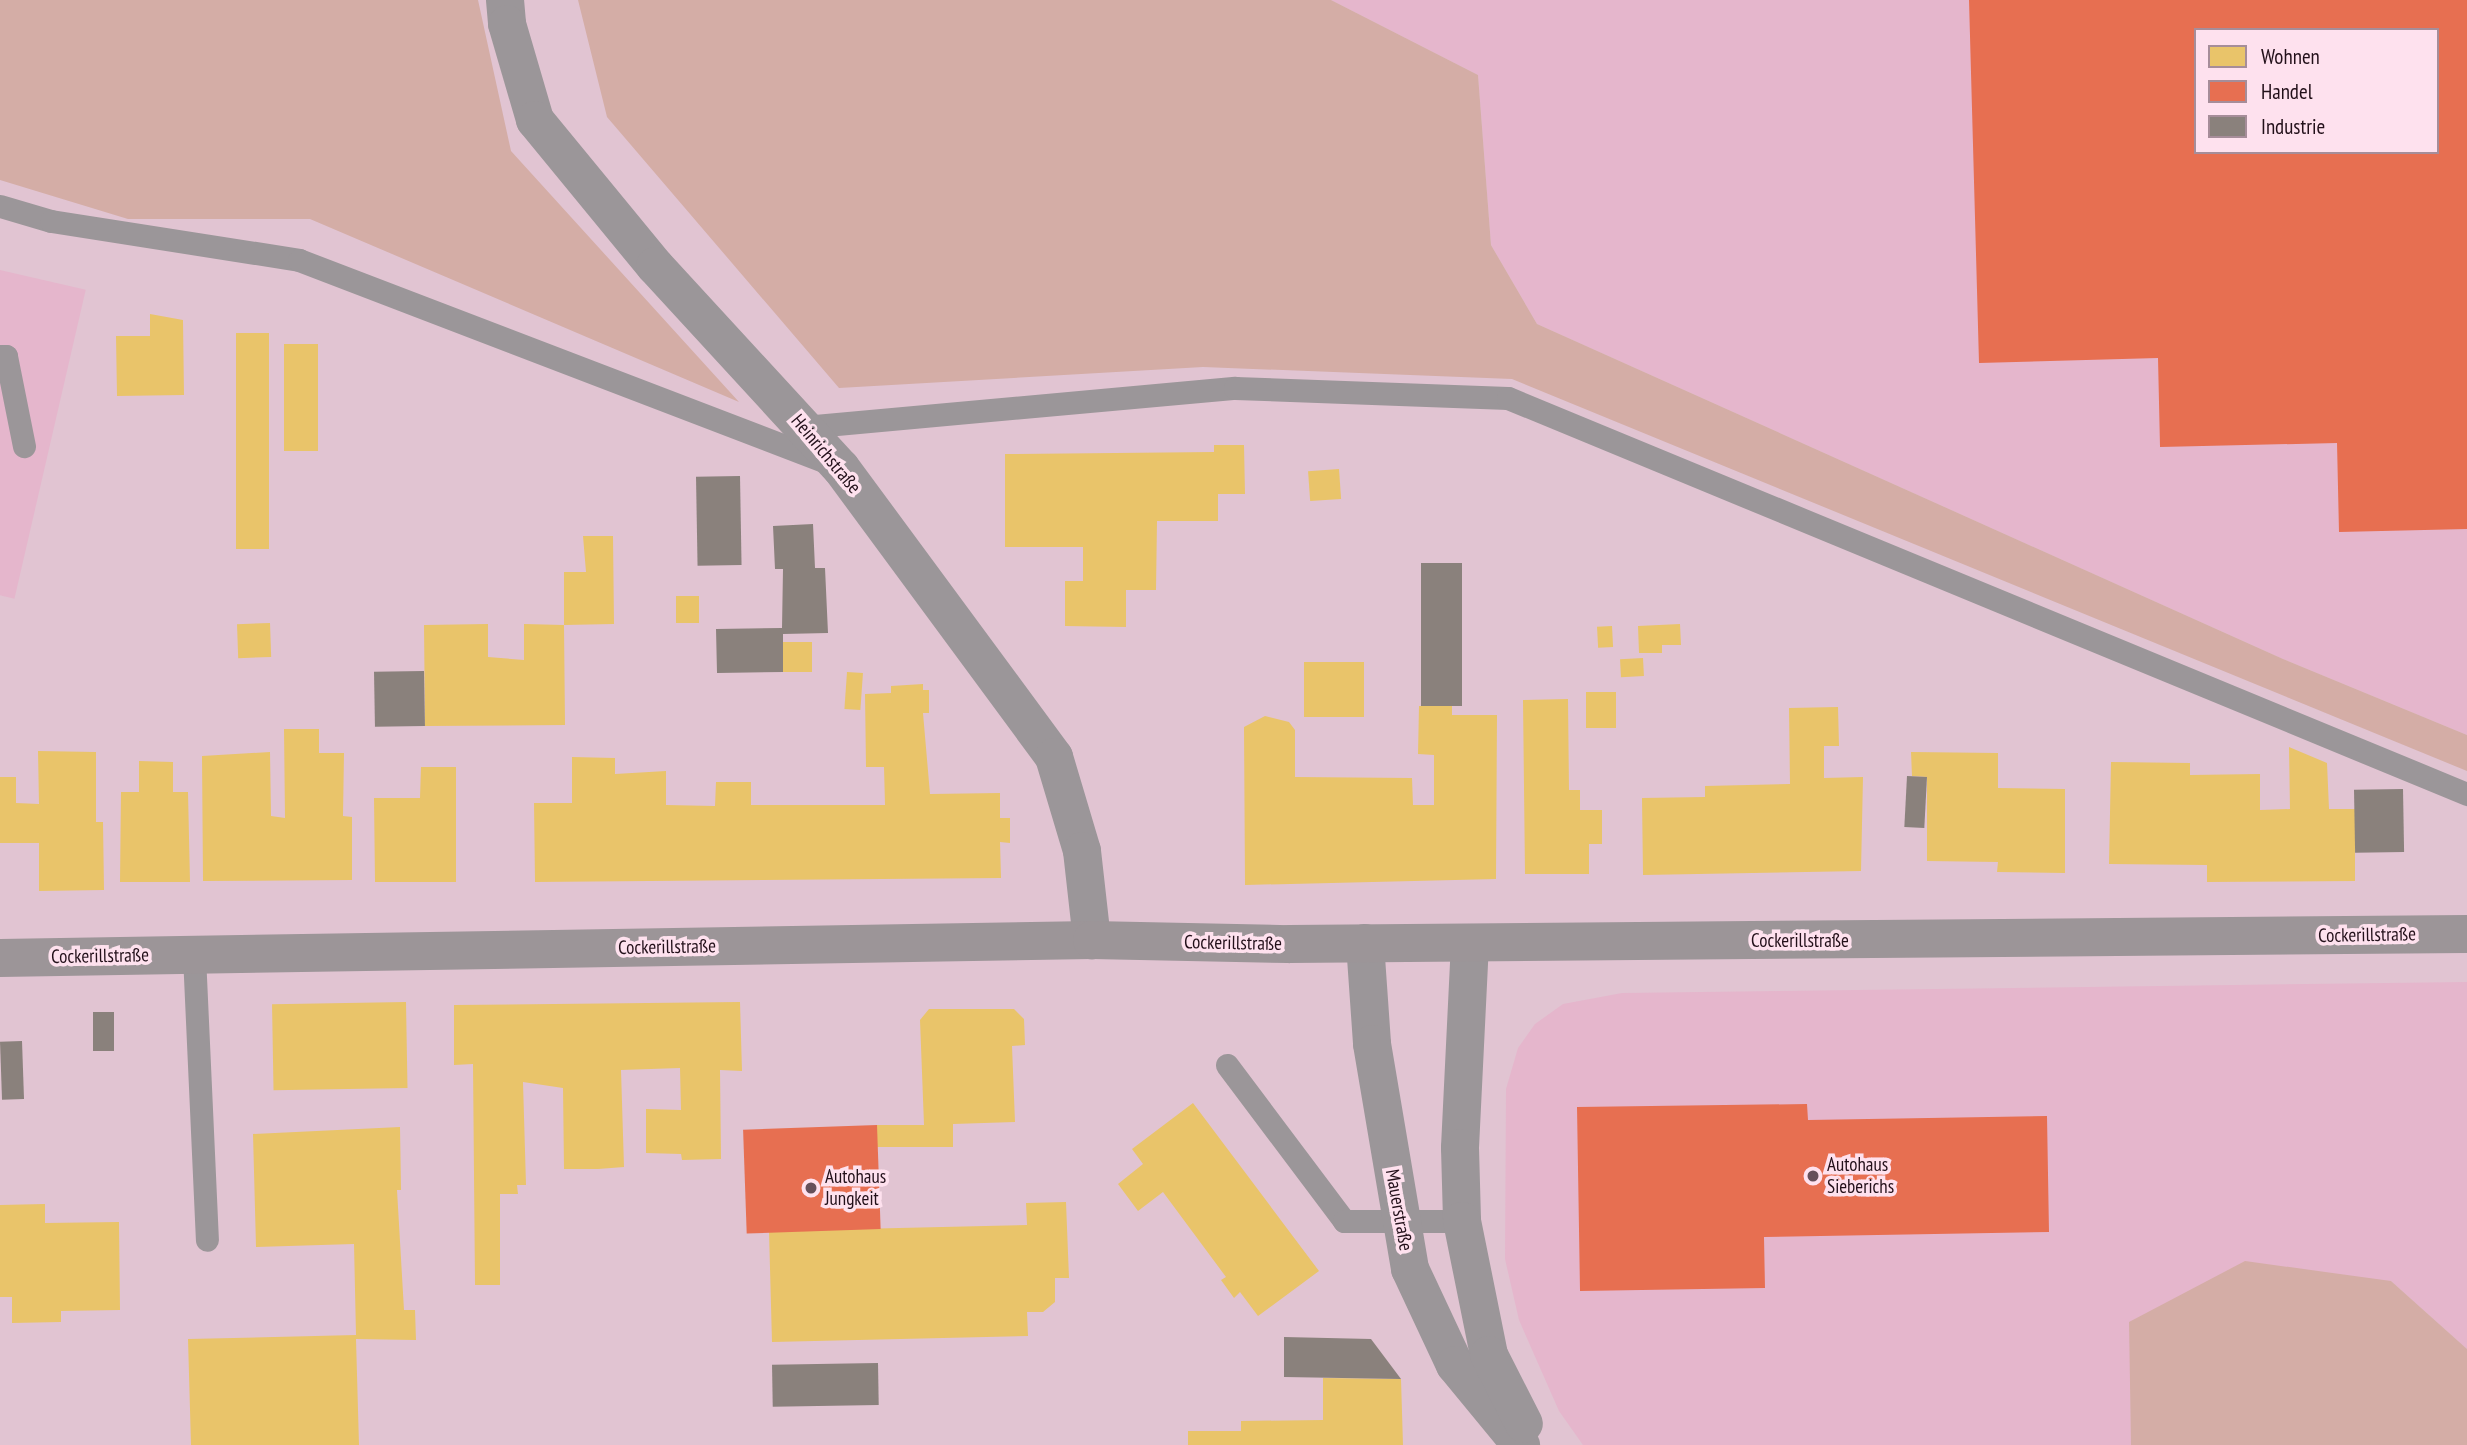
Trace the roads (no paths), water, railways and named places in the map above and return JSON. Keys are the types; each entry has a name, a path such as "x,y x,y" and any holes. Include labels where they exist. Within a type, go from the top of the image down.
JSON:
{"main road":[{"name":"Cockerillstraße","path":"0,958 1092,940 1470,943 2467,934"}],"street":[{"name":"Heinrichstraße","path":"505,0 507,24 535,120 655,266 841,468 1054,757 1082,851 1092,940"},
{"name":"Mauerstraße","path":"1365,943 1373,1044 1410,1269 1455,1366 1521,1445"},
{"path":"1470,943 1460,1148 1462,1221 1489,1355 1534,1445"}],"lane":[{"path":"0,206 51,221 299,260 841,468"},
{"path":"0,356 6,356 24,446"},
{"path":"804,427 1235,388 1508,398 2467,794"},
{"path":"194,955 207,1240"},
{"path":"1227,1065 1344,1221 1462,1221"}],"place":[{"name":"Autohaus Sieberichs","path":"1813,1176"},
{"name":"Autohaus Jungkeit","path":"811,1188"}]}
